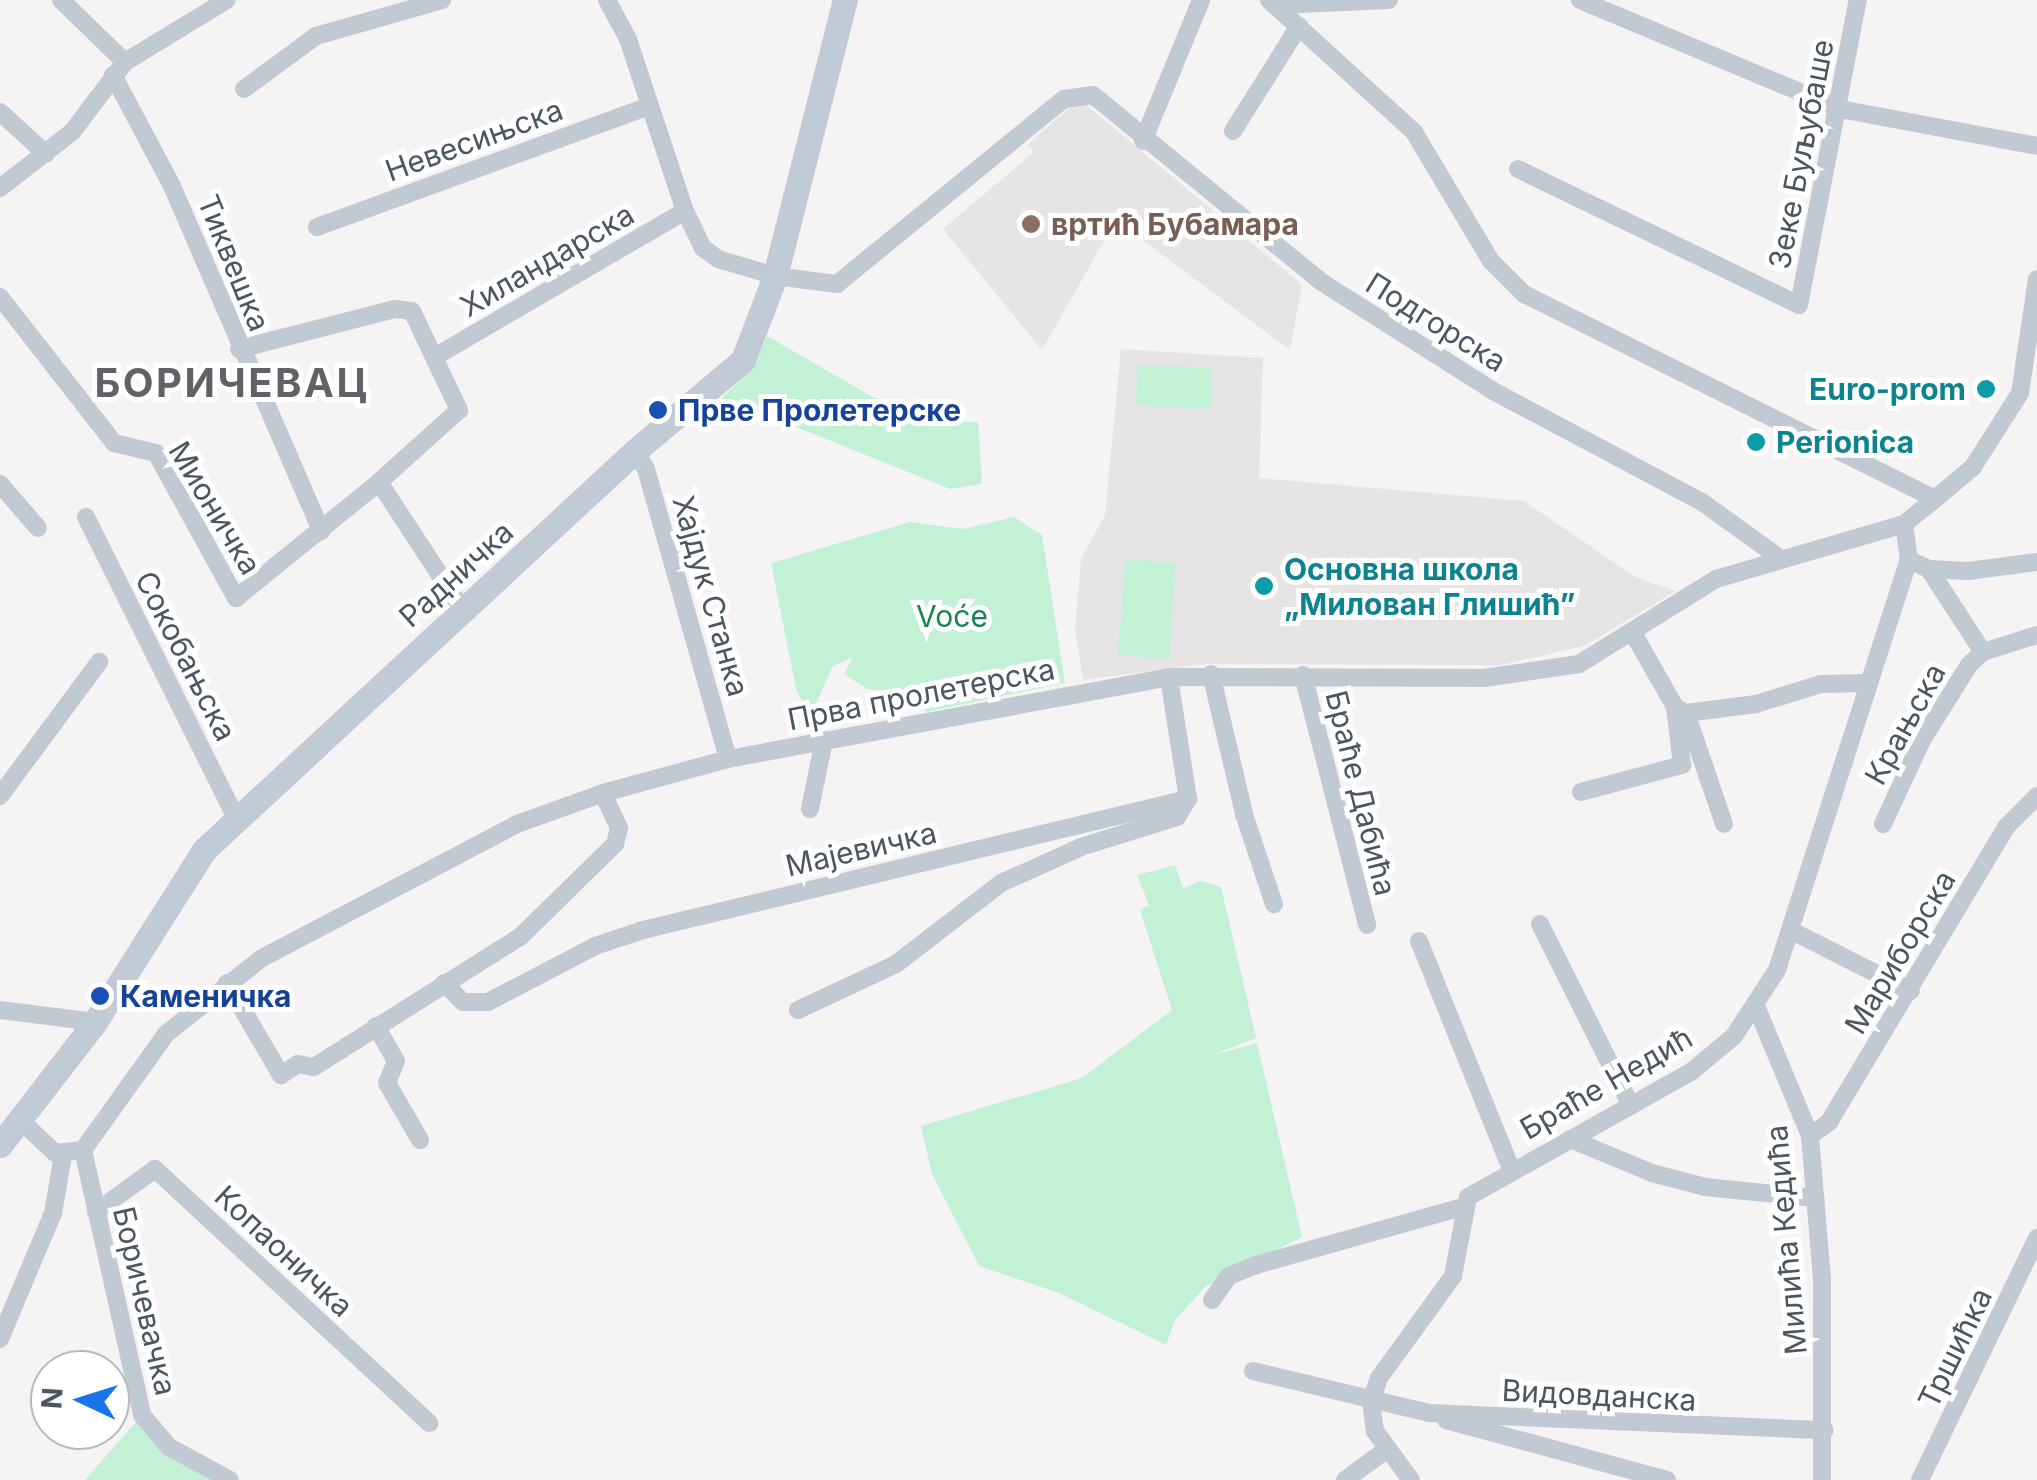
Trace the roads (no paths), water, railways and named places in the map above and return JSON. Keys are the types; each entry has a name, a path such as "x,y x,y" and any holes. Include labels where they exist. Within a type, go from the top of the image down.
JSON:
{"street":[{"name":"Тиквешка","path":"61,0 119,68 321,531"},
{"path":"0,188 83,121 119,68 228,0"},
{"path":"244,90 316,36 442,0"},
{"path":"607,0 685,211 710,254 775,276"},
{"name":"Радничка","path":"0,1144 95,1022 183,878 237,820 635,451 734,372 775,276 845,0"},
{"path":"1143,141 1202,0"},
{"path":"1273,2 1390,0"},
{"path":"1580,0 1840,110 2037,146"},
{"name":"Зеке Буљубаше","path":"1518,170 1794,306 1800,303 1840,110 1858,0"},
{"path":"1273,2 1414,132 1491,261 1524,294 1935,499"},
{"path":"1233,131 1299,26"},
{"name":"Подгорска","path":"775,276 837,284 1064,99 1093,95 1143,141 1362,310 1495,392 1702,502 1777,556"},
{"name":"Невесињска","path":"318,227 649,106"},
{"path":"0,112 46,154"},
{"name":"Хиландарска","path":"436,356 685,211"},
{"name":"Прва пролетерска","path":"83,1150 166,1034 227,983 296,938 517,824 603,792 728,759 1169,677 1211,674 1484,678 1579,664 1716,579 1777,556 1904,524 1973,467 2012,408 2023,383 2037,279"},
{"name":"Мионичка","path":"0,297 114,443 156,453 236,598 457,414 459,402 436,356"},
{"path":"240,349 404,307 412,310 436,356"},
{"name":"Хајдук Станка","path":"635,451 646,469 728,759"},
{"path":"379,482 464,612"},
{"path":"0,484 38,528"},
{"name":"Сокобањска","path":"86,517 237,820"},
{"name":"Браће Недић","path":"1463,1206 1483,1184 1630,1106 1705,1061 1756,1006 1792,931 1909,560 1904,524"},
{"path":"1909,560 1929,569 2037,562"},
{"path":"1929,569 1984,652"},
{"path":"1632,634 1680,710 1724,824"},
{"name":"Крањска","path":"1883,824 1922,740 1984,652 2037,635"},
{"path":"0,796 99,662"},
{"path":"1211,674 1238,794 1274,904"},
{"name":"Браће Дабића","path":"1303,675 1367,925"},
{"path":"798,1010 896,964 972,902 1047,861 1177,817 1188,799 1169,677"},
{"path":"1680,710 1756,704 1820,684 1868,683"},
{"path":"1581,792 1682,765 1680,710"},
{"path":"810,808 824,740"},
{"path":"227,983 281,1074 298,1064 314,1067 521,936 615,844 619,828 603,792"},
{"name":"Мариборска","path":"1810,1136 1829,1122 1912,991 1996,842 2037,796"},
{"name":"Мајевичка","path":"444,983 463,1002 488,1002 595,946 644,930 1188,799"},
{"path":"1013,841 1024,856 1047,861"},
{"path":"1540,924 1630,1106"},
{"path":"1792,931 1912,991"},
{"path":"1419,941 1512,1170"},
{"name":"Милића Кедића","path":"1756,1006 1810,1136 1825,1430 1822,1480"},
{"path":"0,1010 95,1022"},
{"path":"376,1026 396,1061 387,1083 420,1140"},
{"path":"20,1120 63,1156"},
{"path":"1570,1139 1652,1174 1705,1187 1815,1198"},
{"path":"63,1156 83,1150"},
{"name":"Боричевачка","path":"83,1150 142,1414 169,1447 230,1480"},
{"path":"0,1338 53,1212 63,1156"},
{"name":"Копаоничка","path":"96,1212 155,1169 429,1423"},
{"path":"1212,1300 1229,1276 1256,1265 1463,1206 1448,1286 1379,1378 1371,1401 1372,1424 1386,1450 1411,1480"},
{"name":"Тршићка","path":"1920,1480 2037,1238"},
{"name":"Видовданска","path":"1253,1370 1428,1413 1825,1430"},
{"path":"1428,1413 1668,1480"},
{"path":"1345,1480 1386,1450"}],"place":[{"name":"вртић Бубамара","path":"1031,224"},
{"name":"Euro-prom","path":"1986,389"},
{"name":"Прве Пролетерске","path":"658,410"},
{"name":"Perionica","path":"1756,442"},
{"name":"Основна школа „Милован Глишић”","path":"1264,586"},
{"name":"Каменичка","path":"100,996"}],"district":[{"name":"БОРИЧЕВАЦ","path":"232,383"}],"park label":[{"name":"Voće","path":"952,616"}]}
